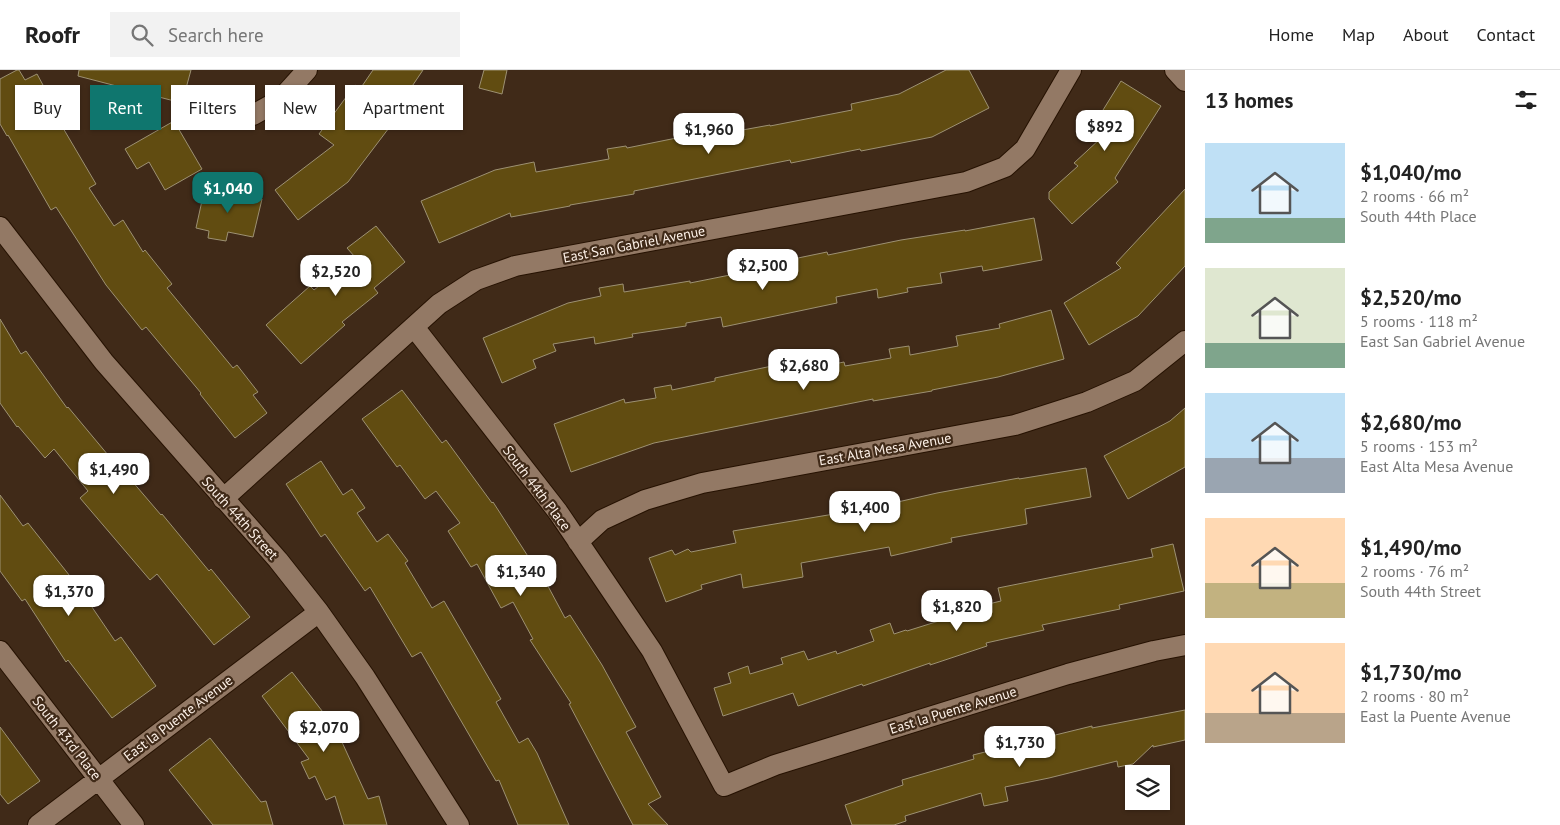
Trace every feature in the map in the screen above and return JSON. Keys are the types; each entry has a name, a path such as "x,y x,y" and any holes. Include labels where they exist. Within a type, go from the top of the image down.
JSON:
{"street":[{"path":"255,115 280,100 307,70"},
{"name":"East San Gabriel Avenue","path":"223,500 439,304 476,280 515,266 966,182 1005,167 1025,148 1071,70"},
{"path":"1175,70 1185,81"},
{"name":"South 44th Street","path":"0,227 104,362 223,500 278,560 320,612 366,677 459,825"},
{"name":"South 44th Place","path":"414,327 558,512 652,652 724,786"},
{"name":"East Alta Mesa Avenue","path":"578,542 602,520 644,500 702,483 1016,426 1086,402 1135,381 1185,341"},
{"name":"East la Puente Avenue","path":"38,825 320,612"},
{"name":"East la Puente Avenue","path":"724,786 775,765 1059,677 1154,651 1185,645"},
{"name":"South 43rd Place","path":"0,651 134,825"}],"building":[{"path":"17,70 19,70 25,80 37,74 43,85 15,85 15,130 64,130 96,184 89,188 114,226 123,220 143,252 145,250 172,284 167,288 233,368 237,365 258,392 253,395 267,413 235,438 201,393 146,327 142,330 106,285 56,207 51,210 0,124 0,79"},
{"path":"79,70 191,70 187,85 171,85 171,100 161,98 161,85 113,85 78,76"},
{"path":"373,70 423,70 413,85 363,85"},
{"path":"484,70 507,70 502,94 479,88"},
{"path":"946,70 969,70 989,108 932,137 791,163 790,160 634,191 634,194 511,217 510,213 439,243 421,201 495,170 534,162 536,172 609,159 607,149 626,146 627,148 716,130 715,125 736,121 737,131 852,110 851,104 899,94"},
{"path":"1121,81 1161,106 1115,178 1118,182 1072,224 1049,199 1049,192 1078,166 1074,163 1101,138 1090,131"},
{"path":"345,99 345,130 387,130 348,182 298,220 275,190 334,145 319,134 322,130 335,130 335,112"},
{"path":"171,123 171,130 179,130 202,169 165,190 149,162 137,169 125,149"},
{"path":"205,187 262,199 253,237 228,232 226,241 208,238 209,231 196,228"},
{"path":"1185,189 1185,266 1138,316 1089,345 1064,303 1121,268 1116,263"},
{"path":"1034,218 1042,260 983,271 982,266 940,273 942,283 907,288 908,292 878,298 877,289 836,297 837,303 723,327 721,317 686,323 686,326 632,334 633,337 595,344 594,337 553,344 556,351 533,360 536,368 502,383 483,338 568,303 601,296 599,288 623,284 624,292 690,281 690,283 770,267 769,264 827,252 828,255 901,240 965,231"},
{"path":"376,226 405,262 374,288 378,293 342,322 345,325 301,364 266,325 310,286 314,290 355,257 347,248"},
{"path":"1051,310 1064,359 998,377 932,391 873,401 873,399 654,443 571,472 554,424 624,399 625,403 656,398 654,388 671,385 672,390 715,381 715,378 772,366 774,376 844,362 845,366 891,358 889,349 909,346 910,355 958,346 956,336 1000,328 999,324"},
{"path":"0,319 21,354 26,351 67,408 162,514 209,571 211,569 250,617 214,645 157,574 150,580 80,498 88,491 54,449 45,458 17,427 0,403"},
{"path":"402,390 442,443 446,440 493,502 531,561 534,560 565,618 570,615 602,665 636,727 626,732 661,797 648,804 668,825 633,825 569,704 571,703 530,640 533,639 513,602 501,608 477,564 471,567 448,531 460,523 436,491 425,499 400,465 397,467 362,419"},
{"path":"1185,408 1185,467 1128,499 1104,456 1170,421"},
{"path":"321,461 343,495 352,489 365,508 357,513 377,542 388,534 408,561 405,563 432,608 444,601 501,699 496,702 519,743 528,738 537,753 569,825 518,825 499,780 496,781 421,652 412,657 370,587 365,591 325,534 321,537 286,484"},
{"path":"1086,468 1091,497 1025,509 1027,524 951,538 952,542 891,556 889,547 801,563 803,577 743,588 741,574 701,585 702,589 666,602 649,558 672,550 675,555 688,549 691,552 736,543 733,531 834,514 836,522 891,512 889,504 937,493"},
{"path":"0,495 23,526 28,523 77,585 115,641 121,637 156,686 112,718 68,660 66,662 25,599 22,601 0,571"},
{"path":"1173,544 1184,591 1119,605 1120,609 1042,625 1044,630 986,643 987,646 863,686 862,684 798,706 793,693 723,716 714,688 731,683 728,673 748,666 750,674 783,664 781,658 804,651 808,660 836,651 837,654 874,641 870,630 890,623 894,634 907,631 942,620 939,612 958,605 959,611 1001,601 998,588 1153,557 1151,549"},
{"path":"292,672 336,729 368,799 379,796 387,825 344,825 335,796 326,800 315,776 309,779 301,762 309,759 262,696"},
{"path":"1185,710 1185,740 1153,747 1153,745 1133,764 1118,767 1117,761 1005,787 1008,801 984,806 981,793 905,816 906,821 894,825 852,825 845,805 903,785 902,780 974,759 973,755 1005,747 1007,753 1041,745 1039,739 1092,726 1092,728"},
{"path":"0,727 40,781 8,804 0,794"},
{"path":"210,738 261,802 266,801 273,825 213,825 169,770"}]}
